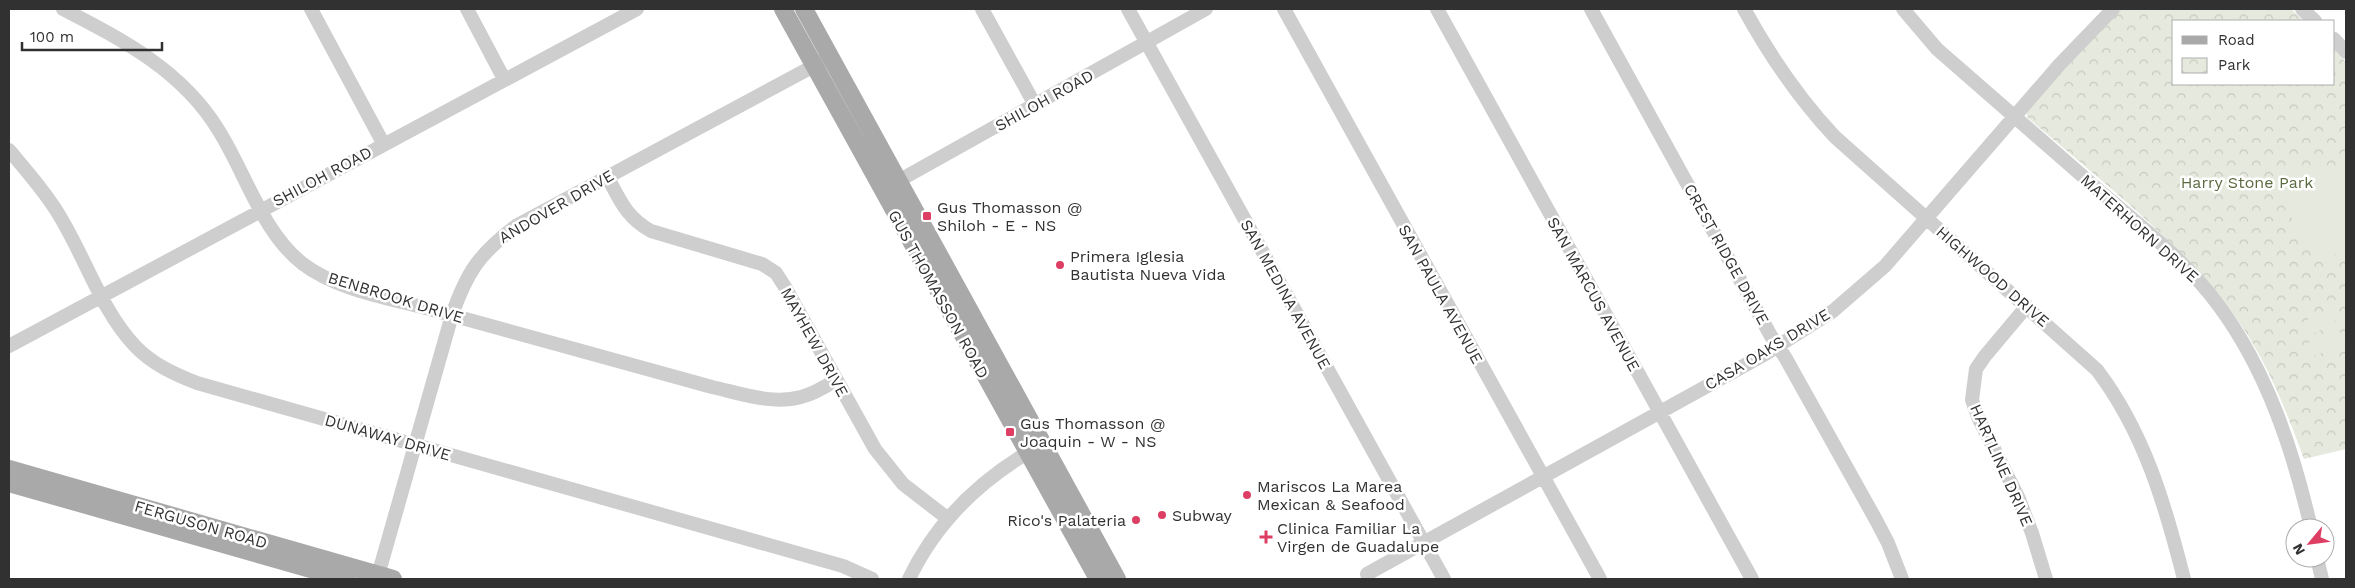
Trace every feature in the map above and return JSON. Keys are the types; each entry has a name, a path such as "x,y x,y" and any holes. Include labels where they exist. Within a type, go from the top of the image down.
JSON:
{"main road":[{"name":"GUS THOMASSON ROAD","path":"782,9 814,66 889,185 1043,445 1105,575"},
{"name":"GUS THOMASSON ROAD","path":"804,9 830,57 889,185 1027,453 1105,575"},
{"path":"1027,453 1043,445"},
{"name":"FERGUSON ROAD","path":"9,469 346,579"},
{"name":"FERGUSON ROAD","path":"9,483 152,517 383,578"}],"street":[{"name":"BENBROOK DRIVE","path":"63,9 123,40 177,80 199,103 219,130 274,232 304,264 328,277 348,286 712,387 751,396 776,399 800,398 836,380"},
{"path":"311,9 383,144"},
{"path":"467,9 504,79"},
{"path":"982,9 1035,105"},
{"name":"SAN MEDINA AVENUE","path":"1128,9 1444,579"},
{"name":"SHILOH ROAD","path":"889,185 1206,9"},
{"name":"SAN PAULA AVENUE","path":"1284,9 1600,579"},
{"name":"SAN MARCUS AVENUE","path":"1437,9 1752,579"},
{"name":"CREST RIDGE DRIVE","path":"1591,9 1876,520 1891,550 1902,579"},
{"name":"HIGHWOOD DRIVE","path":"1744,9 1765,48 1807,107 1875,174 2027,306 2097,370 2120,401 2141,443 2158,484 2184,579"},
{"name":"MATERHORN DRIVE","path":"1903,9 1937,49 2174,256 2220,306 2240,338 2276,411 2297,472 2308,518"},
{"path":"2302,9 2314,20"},
{"name":"SHILOH ROAD","path":"9,346 630,10"},
{"name":"CASA OAKS DRIVE","path":"1367,574 1778,346 1833,311 1858,292 1885,266 2107,10"},
{"path":"2335,41 2346,52"},
{"name":"ANDOVER DRIVE","path":"383,578 416,446 452,315 460,292 472,268 496,242 516,226 830,57"},
{"name":"DUNAWAY DRIVE","path":"9,150 55,207 120,326 135,346 154,362 175,374 197,383 416,446 843,566 872,579"},
{"name":"MAYHEW DRIVE","path":"607,176 626,212 636,223 651,231 762,264 776,274 875,449 903,484 946,518"},
{"name":"HARTLINE DRIVE","path":"2027,306 1976,369 1972,400 1978,417 2019,499 2046,579"},
{"path":"909,579 929,543 946,518 996,472 1027,453"}],"green space":[{"name":"Harry Stone Park","path":"2121,9 2291,9 2303,20 2172,20 2172,85 2335,85 2335,51 2346,62 2346,449 2304,459 2269,373 2241,325 2220,296 2169,241 2141,215 2027,117 2027,111 2097,31"},
{"path":"2321,167 2346,171 2346,248 2325,260 2313,256 2270,179 2304,168"},
{"path":"2329,309 2336,323 2306,337 2299,324"},
{"path":"2338,328 2345,342 2315,356 2308,343"}],"place":[{"name":"Gus Thomasson @ Shiloh - E - NS","path":"927,216"},
{"name":"Primera Iglesia Bautista Nueva Vida","path":"1060,265"},
{"name":"Gus Thomasson @ Joaquin - W - NS","path":"1010,432"},
{"name":"Mariscos La Marea Mexican & Seafood","path":"1247,495"},
{"name":"Subway","path":"1162,515"},
{"name":"Rico's Palateria","path":"1136,520"},
{"name":"Clinica Familiar La Virgen de Guadalupe","path":"1266,537"}]}
